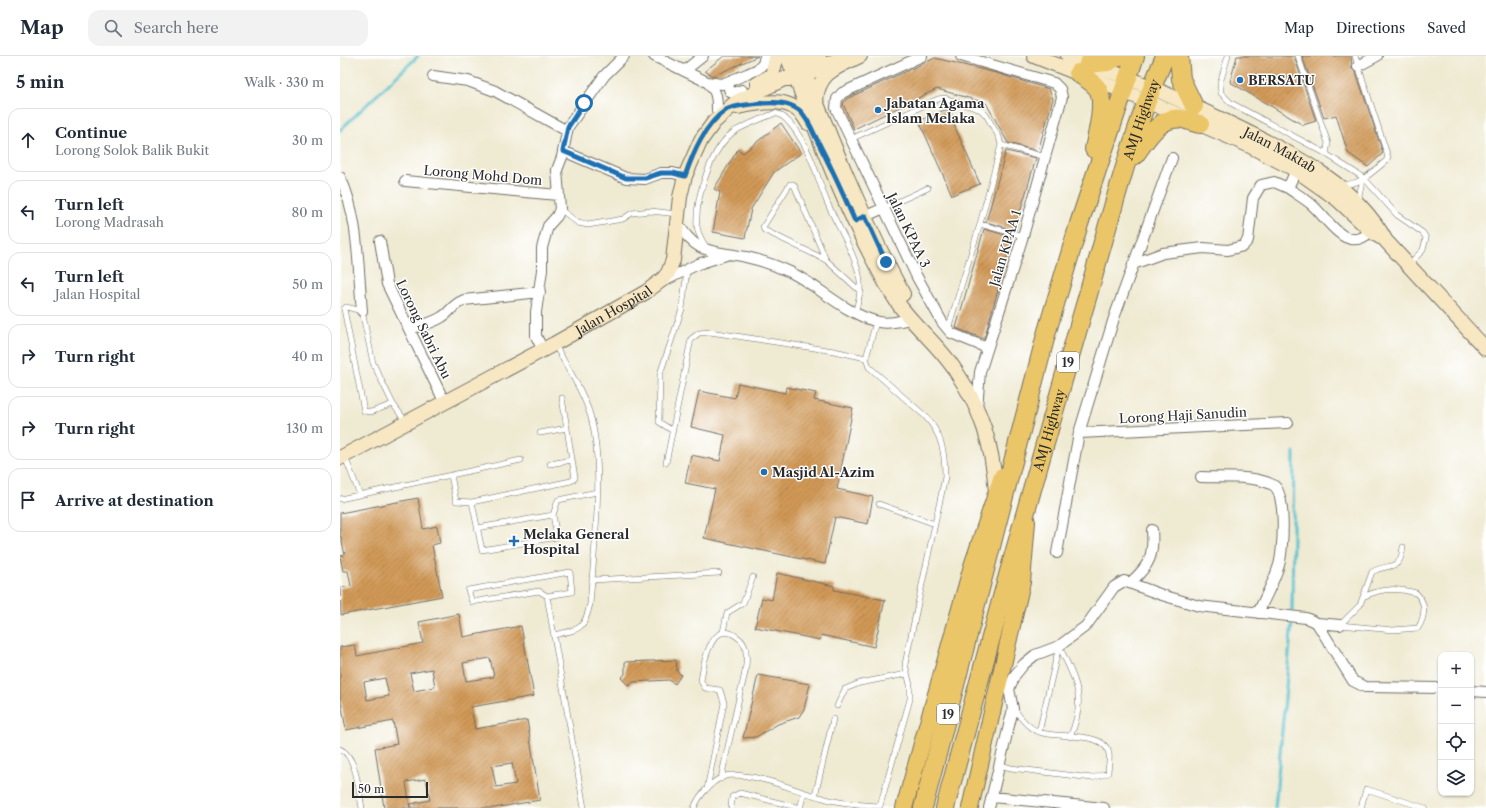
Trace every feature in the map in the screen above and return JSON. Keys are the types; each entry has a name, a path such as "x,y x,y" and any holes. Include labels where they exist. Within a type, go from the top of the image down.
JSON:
{"highway":[{"path":"1079,224 1090,173 1101,102 1097,88 1083,68 1108,62 1120,56"},
{"name":"AMJ Highway","path":"923,808 1047,331 1079,224 1135,56"},
{"name":"AMJ Highway","path":"945,808 1027,503 1126,168 1149,95 1165,56"},
{"path":"1179,56 1181,79 1194,106"},
{"path":"1126,168 1148,137 1164,122 1173,118 1200,124"}],"main road":[{"path":"904,808 970,574 996,492 1024,422"},
{"path":"970,808 1004,688 1022,582 1027,535 1027,503"}],"street":[{"path":"549,347 536,336 542,270 542,248 548,226 557,216 560,209 557,170 567,131 584,103 604,76 624,56"},
{"path":"654,56 716,85 731,81 758,69 763,64 766,56"},
{"path":"684,71 703,56"},
{"path":"731,81 728,85 730,92 734,93 772,75 777,56"},
{"path":"787,56 816,102 860,218"},
{"path":"796,70 819,56"},
{"path":"796,70 844,56"},
{"path":"816,102 817,91 825,76 836,68 860,56"},
{"name":"Jalan KPAA 3","path":"922,56 842,93 837,99 836,108 850,140 918,277 948,329 951,333 964,340 987,348"},
{"name":"Jalan KPAA 1","path":"961,56 1054,84 1060,89 1062,97 1023,236 980,372 977,408"},
{"path":"1034,56 1083,68 1149,95"},
{"path":"1068,56 1083,68"},
{"path":"1358,66 1378,56"},
{"path":"796,70 828,161"},
{"name":"Jalan Hospital","path":"342,458 549,347 646,292 663,279 671,267 677,218 685,176 701,140 722,110 796,70"},
{"path":"433,76 468,81 495,91 567,131"},
{"path":"707,82 714,89 722,110"},
{"path":"722,110 727,100 742,90"},
{"name":"Jalan Maktab","path":"1149,95 1194,106 1290,154 1331,180 1365,211 1377,225 1386,241 1486,349"},
{"name":"Jalan Maktab","path":"1149,95 1200,124 1248,145 1296,170 1338,199 1371,231 1386,241"},
{"path":"722,110 776,102 790,104 805,116 828,161 886,262 911,310 911,319 955,370 977,408 987,431 993,461 996,492"},
{"path":"563,151 626,178 645,178 661,173 673,173 685,176"},
{"path":"1057,553 1079,433 1114,318 1172,158"},
{"path":"1288,188 1296,170"},
{"path":"340,177 345,188 355,232 362,311"},
{"name":"Lorong Mohd Dom","path":"405,181 558,195"},
{"path":"1133,264 1163,253 1203,248 1228,250 1243,246 1248,240 1250,234 1253,198 1261,184 1274,182 1288,188 1312,204 1337,232 1344,237 1358,239 1365,237 1371,231"},
{"path":"860,218 884,208"},
{"path":"677,218 684,234 692,242 709,252 726,256 747,257 790,272 855,313 876,322 887,323 911,319"},
{"name":"Lorong Sabri Abu","path":"380,241 387,284 445,403"},
{"path":"646,292 687,269 726,256"},
{"path":"409,329 441,318 453,305 464,300 540,292"},
{"name":"Lorong Haji Sanudin","path":"1079,433 1288,423"},
{"path":"1201,477 1246,479 1274,486 1278,490 1282,510 1282,548 1275,576 1258,613"},
{"path":"1131,582 1148,565 1153,541 1152,530"},
{"path":"989,808 1013,709 1004,688 1024,664 1035,655 1059,646 1086,626 1114,587 1124,581 1131,582 1162,595 1199,606 1306,618 1317,623 1340,625"},
{"path":"1317,623 1349,676 1358,684 1365,687 1438,688"},
{"path":"1474,691 1486,692"},
{"path":"992,797 1104,808"}],"lane":[{"path":"1228,56 1220,83 1221,93 1231,103 1326,154 1364,178 1397,215 1423,233 1426,238 1423,250 1408,265"},
{"path":"1298,56 1328,143 1326,154"},
{"path":"1331,180 1343,184 1351,184 1364,178 1386,161 1388,154 1354,56"},
{"path":"850,140 938,99 945,98 981,110 996,132 1001,145 980,224 948,329"},
{"path":"709,252 699,235 697,226 702,185 710,165 725,140 735,131 775,113 780,114 787,120 806,148 827,202 852,254 859,274 861,292 855,313"},
{"path":"1001,145 1046,157"},
{"path":"1364,178 1359,194 1365,211"},
{"path":"826,260 796,188 793,184 790,184 763,227 764,230 826,260 861,292"},
{"path":"884,208 928,188"},
{"path":"560,209 578,223 588,225 603,224 623,219 632,213 651,211 677,218"},
{"path":"980,224 1023,236"},
{"path":"673,431 659,422 660,374 682,309 687,269"},
{"path":"392,404 371,412 364,411 344,309 346,307 362,311 373,363 392,404 407,423"},
{"path":"694,808 698,797 707,788 730,775 758,779 824,799 880,807 910,699 910,685 906,674 905,664 909,638 945,477 945,456 941,439 934,425 926,416 875,374 869,367 866,358 876,322"},
{"path":"666,463 691,339 699,333 710,332 834,351 866,358"},
{"path":"549,347 586,404 592,420 596,441 597,492 590,604 586,620 577,630 554,636"},
{"path":"451,475 456,501 472,502 571,481 574,478 562,398"},
{"path":"540,433 567,428"},
{"path":"342,458 360,495"},
{"path":"340,499 521,460"},
{"path":"550,464 572,460"},
{"path":"472,502 482,550 557,538 553,514 558,500 597,492"},
{"path":"880,504 935,524"},
{"path":"477,528 553,514"},
{"path":"1340,625 1355,612 1365,596 1372,572 1396,565 1402,556 1403,546"},
{"path":"547,596 572,592 570,572 468,590 472,602 539,591 547,596 584,808"},
{"path":"592,580 719,573"},
{"path":"723,632 727,613 743,603 753,577"},
{"path":"1340,625 1393,630 1418,628 1423,620 1424,604 1416,593 1399,589 1382,590 1365,596"},
{"path":"707,788 724,703 720,690 705,688 701,681 704,662 712,643 718,634 723,632 730,633 743,643 746,654 744,674 721,779"},
{"path":"1039,732 1059,646"},
{"path":"1059,646 1077,685 1079,708 1070,736"},
{"path":"837,706 845,689 860,683 906,674"},
{"path":"1000,765 1011,768 1092,778 1108,773 1109,754 1105,746 1097,740 1039,732 1028,726 1013,709"},
{"path":"815,796 833,719"},
{"path":"340,749 343,750 350,760 357,775 362,808"},
{"path":"1363,807 1366,789 1425,808"},
{"path":"731,808 732,797 740,793 776,805 800,808 804,792"}],"building":[{"path":"724,56 758,56 713,76 705,71"},
{"path":"1237,56 1294,56 1316,121 1303,125 1230,82"},
{"path":"1302,56 1351,56 1352,69 1356,72 1383,153 1368,167 1348,153 1336,115 1324,118"},
{"path":"935,58 996,73 1049,89 1053,99 1038,151 1008,143 986,103 937,89 854,129 843,104 846,99"},
{"path":"947,109 980,184 952,195 919,121"},
{"path":"781,123 801,153 774,172 751,209 745,238 713,232 720,192 714,189 738,149 743,153"},
{"path":"1006,151 1036,158 1015,230 986,222"},
{"path":"984,229 1013,237 984,339 956,328"},
{"name":"Masjid Al-Azim","path":"738,383 785,393 786,387 816,393 814,400 853,408 837,489 873,497 868,524 835,517 825,564 704,538 715,489 685,483 691,455 720,461 725,435 691,427 699,391 735,398"},
{"path":"418,498 423,529 437,526 440,543 432,545 442,596 341,615 340,588 351,586 348,571 343,571 340,556 345,555 340,537 340,513"},
{"path":"777,573 834,586 834,590 885,600 874,647 821,635 820,640 755,627 762,598 772,600"},
{"path":"459,614 463,637 521,626 534,696 471,707 475,729 527,720 540,800 494,808 411,808 411,804 430,800 426,779 406,782 410,808 384,808 375,748 397,744 393,721 346,730 340,696 340,647 355,645 357,656 423,643 419,622","holes":["490,658 494,677 466,681 463,663","432,669 435,687 414,691 410,673","385,678 389,696 367,700 364,682","512,763 516,784 496,787 492,766"]},
{"path":"676,660 677,671 681,675 675,684 669,680 633,682 629,686 621,678 625,674 625,662"},
{"path":"758,675 810,684 804,709 799,717 778,724 756,737 743,738"}],"waterway":[{"path":"340,130 418,56"},
{"path":"1292,611 1294,452"},
{"path":"1275,808 1292,621"}],"place":[{"name":"BERSATU","path":"1240,80"},
{"name":"Jabatan Agama Islam Melaka","path":"878,110"},
{"name":"Masjid Al-Azim","path":"764,472"},
{"name":"Melaka General Hospital","path":"514,541"}],"route":[{"path":"584,103 568,127 563,151 626,178 645,178 661,173 673,173 685,176 691,159 701,140 714,122 727,109 776,102 790,104 805,116 828,161 855,221 865,216 886,262"}]}
